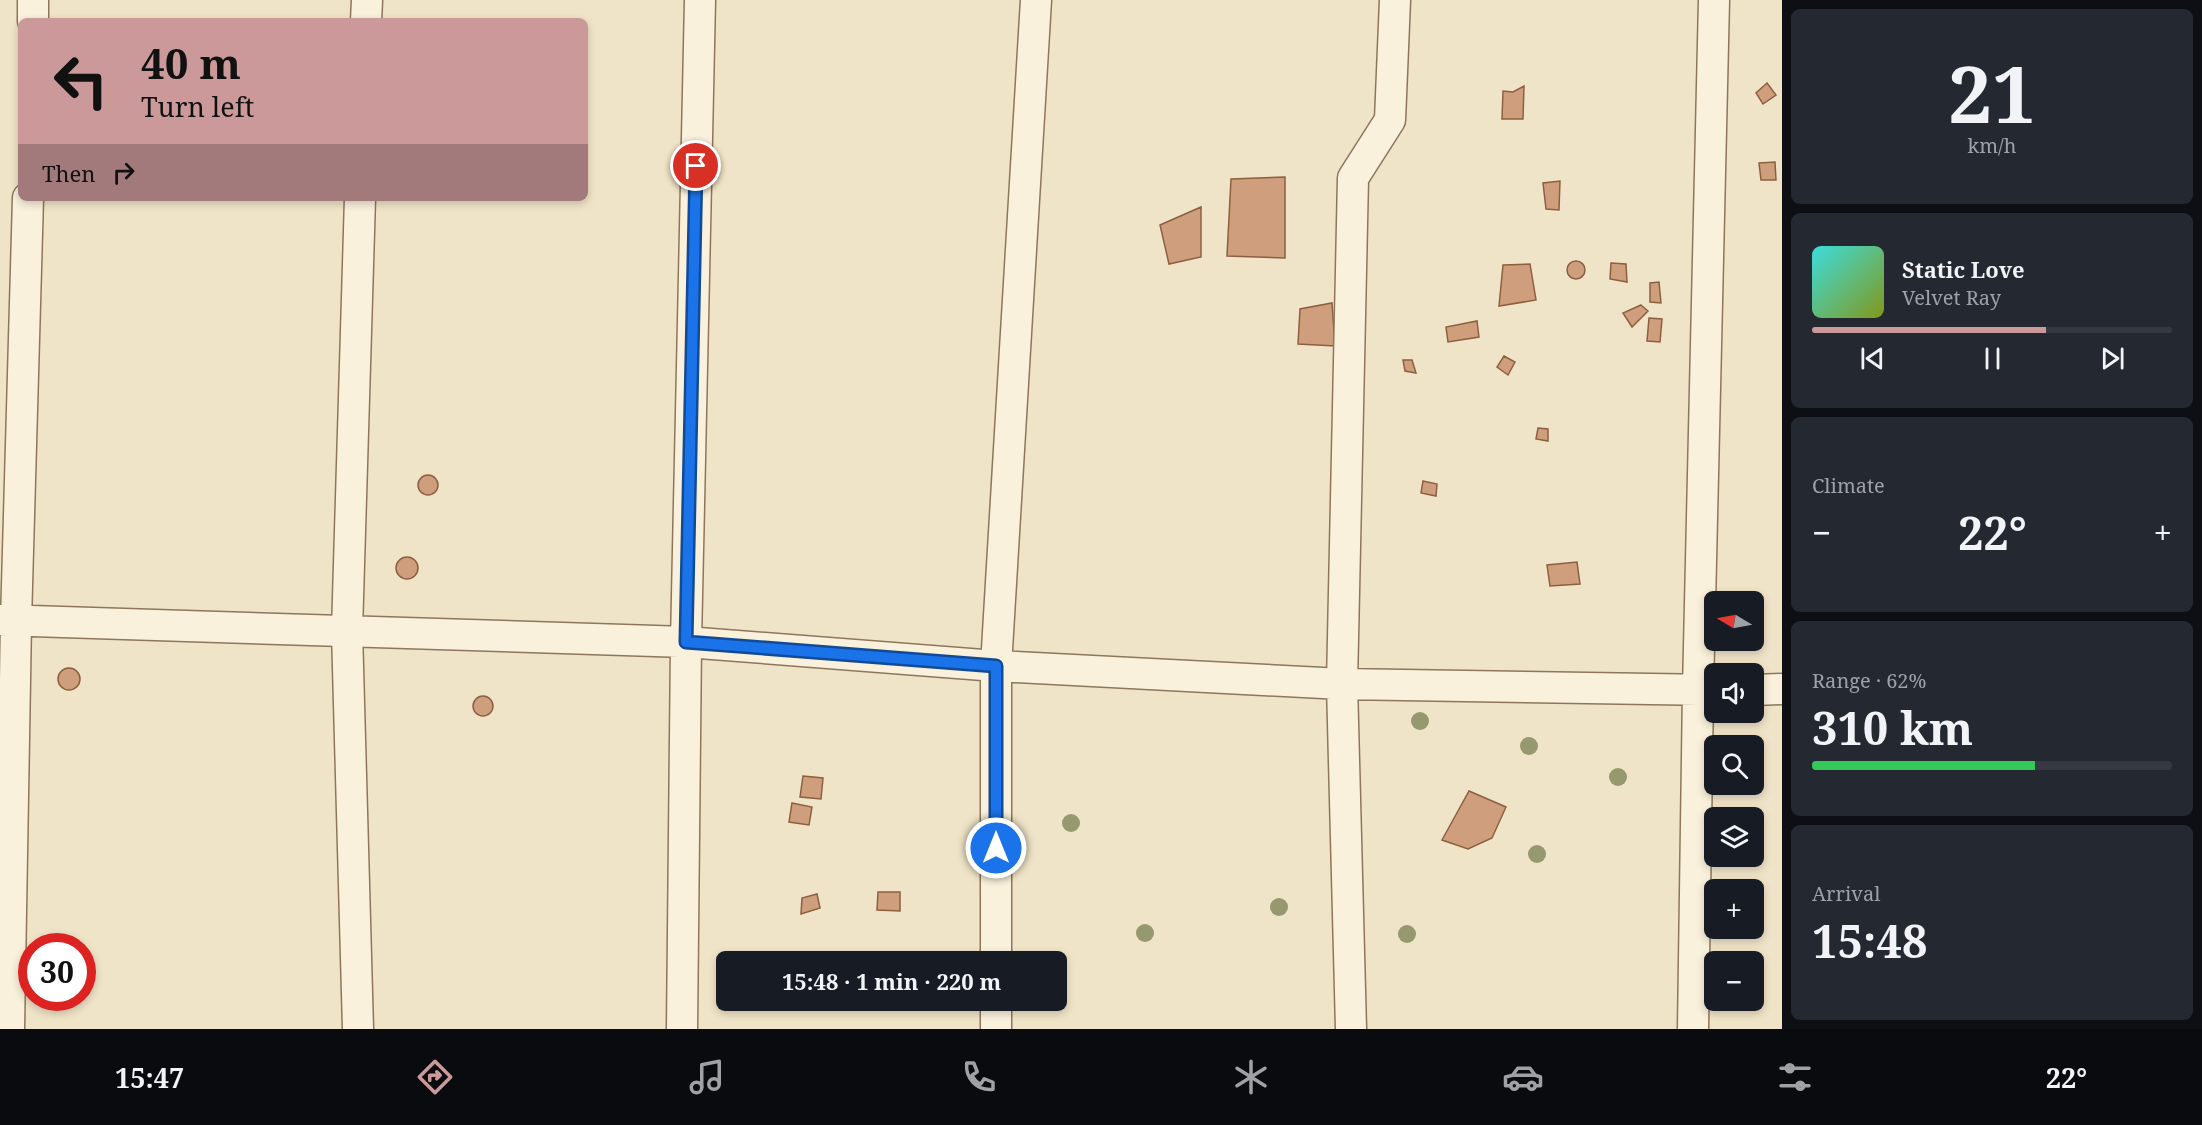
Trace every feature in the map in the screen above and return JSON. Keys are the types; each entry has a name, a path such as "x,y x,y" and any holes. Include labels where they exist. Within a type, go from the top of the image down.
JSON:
{"street":[{"path":"33,0 33,18"},
{"path":"366,18 367,0"},
{"path":"682,1029 686,642 700,0"},
{"path":"996,951 996,666 1036,0"},
{"path":"1351,1029 1342,684 1353,178 1390,120 1395,0"},
{"path":"1706,663 1714,0"},
{"path":"9,1029 8,620 28,201"},
{"path":"358,1029 347,631 360,201"},
{"path":"8,620 686,642 996,666 1342,684 1704,690"},
{"path":"1764,690 1782,689"},
{"path":"1693,1029 1705,723"},
{"path":"996,1011 996,1029"}],"building":[{"path":"1767,83 1776,95 1763,104 1756,93"},
{"path":"1524,86 1523,119 1502,119 1503,91 1513,92"},
{"path":"1775,162 1776,180 1761,180 1759,163"},
{"path":"1285,177 1285,258 1227,256 1231,179"},
{"path":"1560,181 1559,210 1546,209 1543,183"},
{"path":"1201,207 1201,257 1169,264 1160,225"},
{"path":"1576,261 1582,264 1585,270 1582,276 1576,279 1570,276 1567,270 1570,264"},
{"path":"1611,263 1626,264 1627,282 1610,279"},
{"path":"1530,264 1536,300 1499,306 1503,265"},
{"path":"1659,282 1661,303 1650,302 1650,283"},
{"path":"1332,303 1335,346 1298,344 1300,309"},
{"path":"1641,305 1648,311 1632,327 1623,313"},
{"path":"1649,318 1662,319 1660,342 1647,341"},
{"path":"1477,321 1479,337 1448,342 1446,327"},
{"path":"1504,356 1515,362 1508,375 1497,367"},
{"path":"1403,360 1412,360 1416,373 1405,371"},
{"path":"1538,428 1548,429 1548,441 1536,439"},
{"path":"428,475 435,478 438,485 435,492 428,495 421,492 418,485 421,478"},
{"path":"1423,481 1437,484 1436,496 1421,493"},
{"path":"407,557 415,560 418,568 415,576 407,579 399,576 396,568 399,560"},
{"path":"1577,562 1580,584 1550,586 1547,565"},
{"path":"69,668 77,671 80,679 77,687 69,690 61,687 58,679 61,671"},
{"path":"483,696 490,699 493,706 490,713 483,716 476,713 473,706 476,699"},
{"path":"803,776 823,778 821,799 800,797"},
{"path":"1469,791 1506,807 1492,838 1468,849 1442,840"},
{"path":"792,803 812,807 809,825 789,822"},
{"path":"878,892 900,892 900,911 877,910"},
{"path":"817,894 820,908 801,914 802,898"}],"route":[{"path":"696,166 686,642 996,666 996,848"}]}
